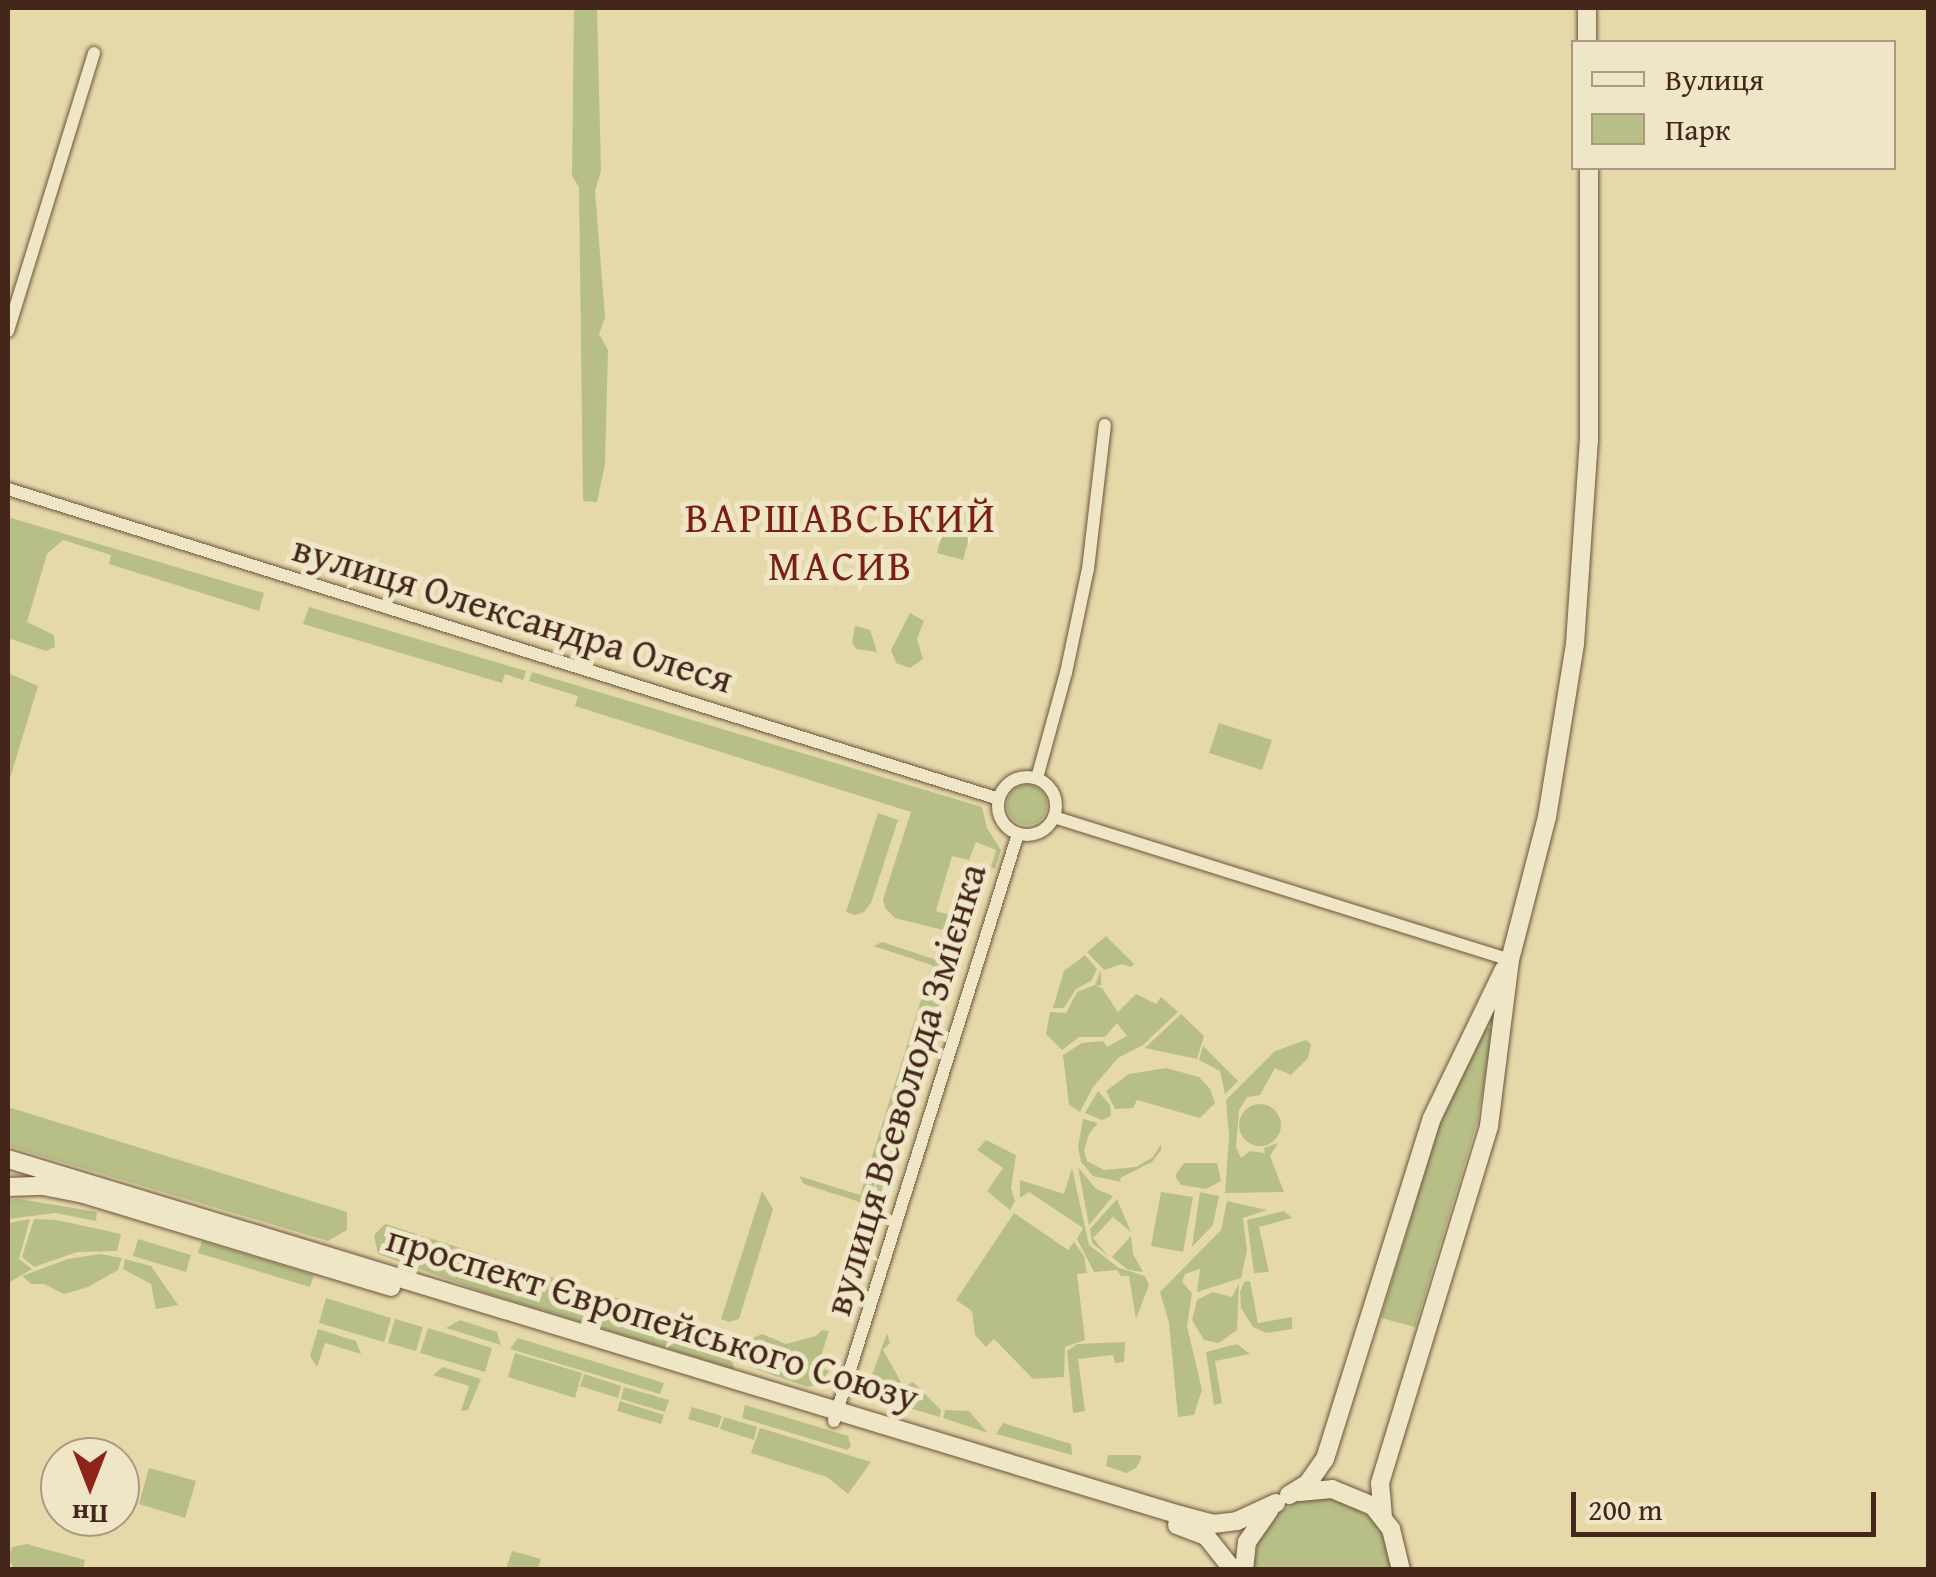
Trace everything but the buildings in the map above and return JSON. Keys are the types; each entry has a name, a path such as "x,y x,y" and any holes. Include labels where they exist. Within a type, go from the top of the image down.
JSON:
{"main road":[{"path":"1587,8 1588,40"},
{"path":"1383,1517 1380,1483 1488,1126 1510,960 1547,817 1585,551 1590,369 1588,170"},
{"path":"1244,1570 1254,1527 1282,1499 1308,1483 1325,1459 1432,1118 1510,960"},
{"name":"проспект Європейського Союзу","path":"8,1159 836,1416 1206,1536 1234,1570"},
{"name":"проспект Європейського Союзу","path":"8,1187 44,1186 80,1194 1212,1524 1237,1521 1282,1499"},
{"path":"1282,1499 1332,1488 1360,1498 1383,1517 1414,1570"},
{"path":"1397,1543 1401,1570"}],"street":[{"path":"8,331 94,52"},
{"path":"1037,778 1066,673 1088,569 1105,425"},
{"name":"вулиця Олександра Олеся","path":"8,489 999,799"},
{"path":"1037,778 1054,794 1054,817 1042,832 1018,834 1001,820 999,799 1015,779 1037,778"},
{"path":"1054,817 1510,960"},
{"name":"вулиця Всеволода Змієнка","path":"836,1416 1018,834"}],"green space":[{"path":"574,8 597,8 601,171 595,191 605,317 599,334 608,350 605,464 597,502 583,501 579,187 572,176"},
{"path":"950,506 976,513 963,560 937,553"},
{"path":"8,517 264,593 259,611 109,564 111,555 63,540 47,554 27,622 54,635 55,647 46,651 8,638"},
{"path":"309,607 526,671 523,680 505,674 502,683 303,624"},
{"path":"910,613 924,621 917,639 923,659 910,668 896,663 891,650"},
{"path":"855,626 870,630 877,652 856,649 852,643"},
{"path":"532,672 982,807 987,828 1001,850 995,869 991,867 996,850 976,842 969,860 952,856 936,911 959,918 971,879 979,882 963,935 895,918 885,908 883,899 911,812 575,706 578,696 529,681"},
{"path":"8,673 38,686 8,785"},
{"path":"1219,723 1272,740 1262,770 1209,753"},
{"path":"1027,785 1041,791 1047,805 1041,819 1027,825 1013,819 1007,805 1013,791"},
{"path":"878,813 898,820 871,903 855,915 846,912"},
{"path":"1106,936 1134,964 1131,967 1122,964 1104,970 1087,952"},
{"path":"882,942 952,965 878,1204 872,1206 804,1184 799,1176 860,1195 932,965 873,946"},
{"path":"1085,955 1097,969 1091,981 1076,989 1064,1008 1053,1008 1064,971"},
{"path":"1101,970 1101,985 1096,986 1102,988 1118,1012 1136,994 1156,1004 1161,997 1178,1012 1143,1045 1118,1058 1093,1087 1080,1112 1069,1105 1063,1055 1082,1043 1103,1041 1107,1047 1127,1036 1117,1023 1105,1037 1079,1037 1062,1050 1046,1034 1050,1012 1066,1013 1077,992 1095,985"},
{"path":"1181,1014 1204,1036 1197,1059 1145,1048"},
{"path":"1484,1027 1493,1029 1477,1123 1415,1327 1381,1318 1442,1115"},
{"path":"1306,1040 1311,1044 1308,1058 1291,1075 1275,1068 1260,1095 1247,1097 1239,1110 1236,1147 1241,1158 1250,1151 1265,1153 1264,1148 1278,1143 1270,1156 1284,1192 1225,1193 1229,1136 1226,1100 1275,1051"},
{"path":"1203,1046 1238,1081 1225,1094 1220,1071 1199,1060"},
{"path":"1166,1068 1199,1077 1210,1089 1215,1103 1200,1118 1137,1100 1133,1108 1115,1109 1106,1091 1129,1074"},
{"path":"1098,1091 1110,1105 1111,1116 1102,1120 1085,1113"},
{"path":"1260,1104 1275,1110 1281,1125 1275,1140 1260,1146 1245,1140 1239,1125 1245,1110"},
{"path":"8,1107 347,1212 347,1230 328,1241 8,1146"},
{"path":"1083,1119 1098,1123 1089,1134 1084,1151 1087,1161 1104,1170 1136,1167 1153,1157 1161,1144 1161,1150 1152,1162 1120,1178 1121,1182 1093,1176 1081,1162 1078,1147"},
{"path":"986,1140 1016,1155 1011,1188 1015,1201 1010,1210 987,1191 1003,1168 977,1150"},
{"path":"1184,1163 1217,1163 1221,1181 1206,1189 1181,1185 1175,1176"},
{"path":"1078,1167 1096,1189 1113,1196 1089,1225"},
{"path":"1072,1168 1089,1245 1119,1268 1145,1276 1149,1285 1136,1319 1129,1276 1121,1276 1117,1270 1094,1272 1077,1239 1083,1228 1029,1192 1020,1198 1020,1180 1064,1194"},
{"path":"762,1191 773,1209 739,1319 729,1322 721,1319"},
{"path":"1161,1192 1193,1197 1183,1252 1151,1246"},
{"path":"1200,1192 1219,1196 1213,1225 1192,1247"},
{"path":"1117,1199 1131,1232 1113,1217 1093,1238 1108,1256 1092,1243 1090,1229"},
{"path":"8,1200 97,1212 96,1221 56,1213 8,1219"},
{"path":"1227,1201 1267,1210 1243,1218 1247,1251 1241,1278 1197,1292 1200,1269 1185,1274 1182,1282 1192,1293 1187,1326 1202,1390 1194,1415 1178,1417 1169,1323 1160,1292 1221,1230"},
{"path":"1284,1211 1292,1218 1259,1227 1269,1272 1254,1273 1247,1220"},
{"path":"1014,1213 1068,1250 1074,1242 1084,1256 1087,1273 1077,1274 1085,1340 1065,1347 1064,1377 1033,1379 994,1339 986,1347 975,1335 972,1311 956,1300"},
{"path":"30,1219 19,1259 32,1269 8,1283 8,1223"},
{"path":"34,1219 121,1234 117,1251 77,1252 34,1267 22,1257"},
{"path":"385,1224 733,1335 730,1353 734,1369 480,1291 378,1254 374,1235"},
{"path":"1131,1236 1133,1254 1143,1272 1128,1270 1112,1257"},
{"path":"138,1239 191,1255 186,1272 133,1256"},
{"path":"202,1241 314,1275 310,1287 198,1253"},
{"path":"100,1254 122,1258 118,1270 88,1287 64,1294 44,1284 31,1284 22,1276 68,1259"},
{"path":"125,1259 151,1266 178,1305 156,1309 151,1284 123,1269"},
{"path":"1250,1281 1258,1323 1292,1317 1292,1329 1266,1333 1253,1327 1241,1308 1240,1292 1244,1282"},
{"path":"1239,1283 1237,1330 1219,1343 1204,1340 1192,1320 1197,1300 1213,1292 1232,1297"},
{"path":"326,1298 391,1318 384,1342 319,1323"},
{"path":"395,1319 423,1327 416,1351 388,1343"},
{"path":"460,1320 497,1332 501,1345 446,1328"},
{"path":"428,1328 492,1348 485,1372 420,1353"},
{"path":"318,1329 356,1341 361,1354 325,1343 317,1367 310,1356"},
{"path":"822,1330 829,1331 818,1366 829,1371 820,1384 807,1387 750,1367 745,1343 753,1338 762,1334 786,1344 816,1336"},
{"path":"887,1333 890,1343 883,1350 901,1382 880,1395 873,1390 871,1378"},
{"path":"518,1338 664,1383 660,1394 510,1349"},
{"path":"1125,1342 1124,1362 1115,1363 1113,1355 1078,1359 1085,1411 1073,1413 1067,1351 1077,1344"},
{"path":"1237,1344 1250,1354 1215,1361 1222,1403 1214,1405 1206,1352"},
{"path":"515,1353 582,1373 575,1398 508,1377"},
{"path":"443,1367 481,1379 468,1410 461,1411 469,1386 433,1375"},
{"path":"584,1374 621,1386 618,1398 580,1386"},
{"path":"913,1382 941,1410 940,1417 881,1400"},
{"path":"624,1387 669,1400 665,1412 621,1399"},
{"path":"620,1401 664,1415 661,1424 617,1411"},
{"path":"745,1405 848,1436 851,1446 847,1450 742,1418"},
{"path":"692,1407 722,1416 718,1428 688,1419"},
{"path":"945,1410 969,1411 988,1433 943,1418"},
{"path":"724,1417 757,1427 754,1440 720,1429"},
{"path":"1003,1423 1071,1444 1072,1455 996,1434"},
{"path":"760,1428 871,1462 848,1494 827,1477 751,1453"},
{"path":"1108,1455 1142,1457 1136,1468 1126,1473 1106,1466"},
{"path":"149,1468 196,1481 185,1518 140,1504"},
{"path":"1340,1499 1375,1520 1383,1531 1392,1569 1253,1570 1259,1536 1276,1514 1300,1500"},
{"path":"27,1544 85,1560 83,1569 13,1567 8,1558 12,1547"},
{"path":"512,1551 541,1559 538,1569 506,1569"}],"district":[{"name":"ВАРШАВСЬКИЙ МАСИВ","path":"841,541"}]}
